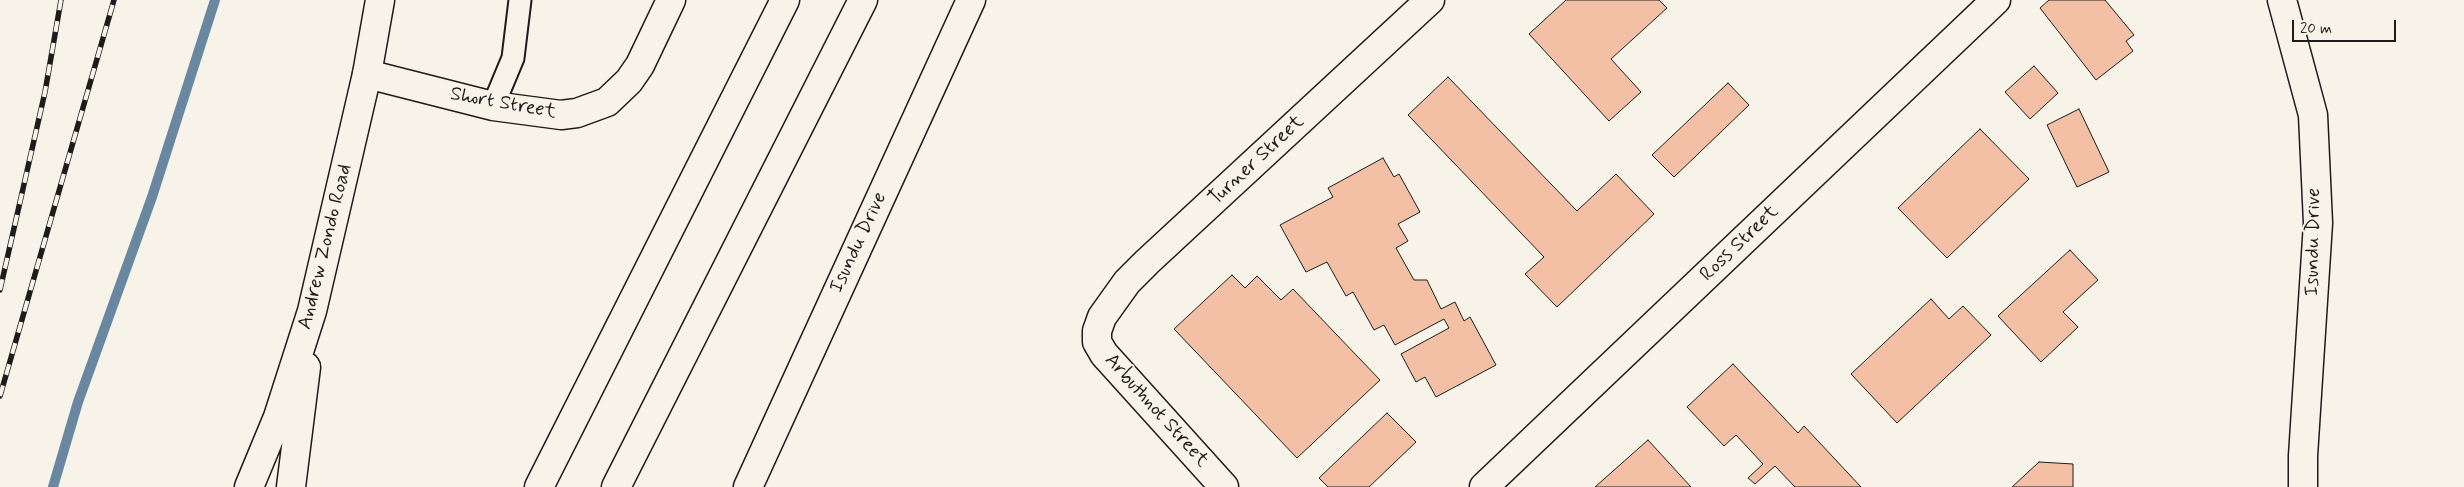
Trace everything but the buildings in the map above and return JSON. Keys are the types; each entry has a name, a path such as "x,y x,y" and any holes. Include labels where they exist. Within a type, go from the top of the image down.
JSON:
{"main road":[{"name":"Andrew Zondo Road","path":"249,487 278,417 312,311 367,74 380,0"},
{"name":"Short Street","path":"367,74 493,106 561,115 577,113 607,102 629,81 640,65 671,0"},
{"path":"538,487 785,0"},
{"path":"616,487 862,0"},
{"name":"Isundu Drive","path":"748,487 971,0"},
{"name":"Turner Street","path":"1097,330 1102,317 1128,282 1430,0"},
{"name":"Ross Street","path":"1484,487 1996,0"},
{"name":"Isundu Drive","path":"2282,0 2313,115 2318,223 2303,456 2303,487"},
{"path":"291,487 312,311"},
{"name":"Arbuthnot Street","path":"1097,330 1097,342 1104,354 1224,487"}],"lane":[{"path":"493,106 513,58 520,0"}],"waterway":[{"path":"53,487 78,402 152,197 215,0"}],"railway":[{"path":"0,290 45,92 61,0"},
{"path":"0,396 114,0"}]}
